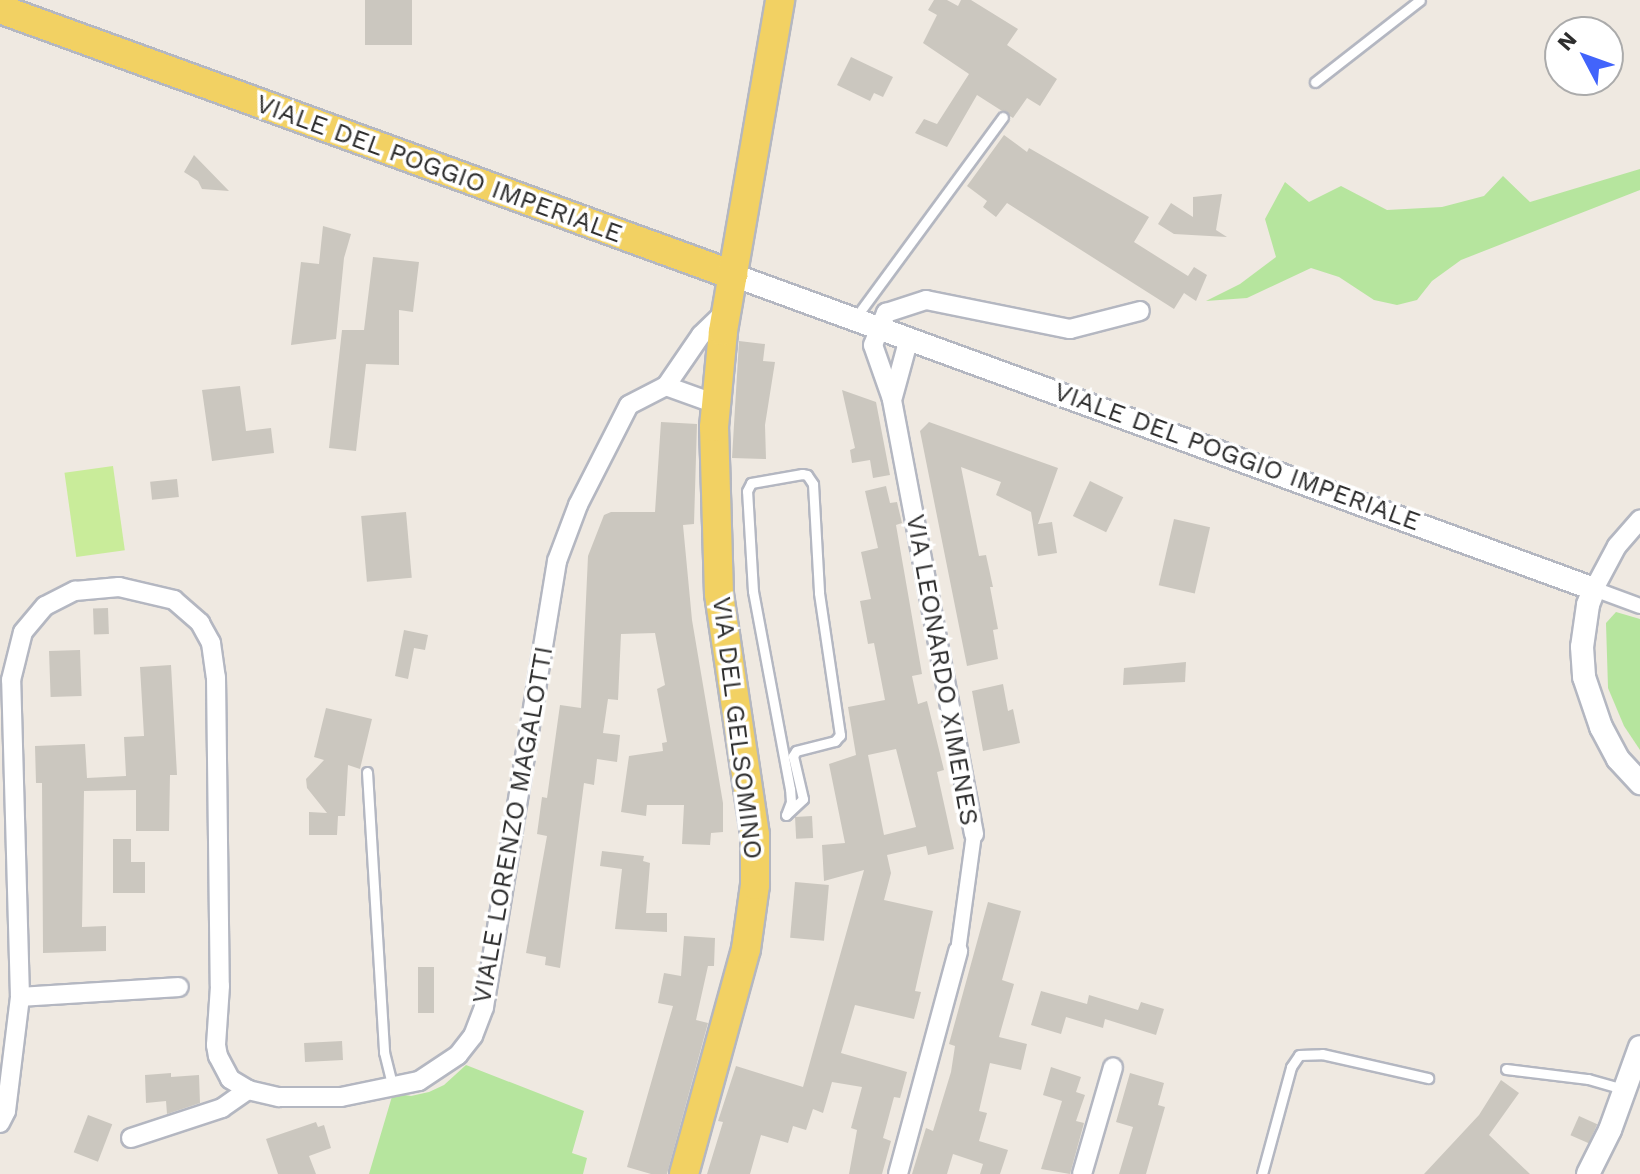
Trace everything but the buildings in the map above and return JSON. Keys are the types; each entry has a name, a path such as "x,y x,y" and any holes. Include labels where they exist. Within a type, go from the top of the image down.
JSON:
{"main road":[{"name":"VIA DEL GELSOMINO","path":"684,1174 746,949 755,885 755,835 719,594 714,503 716,404 733,275 780,0"},
{"name":"VIALE DEL POGGIO IMPERIALE","path":"0,9 733,275"}],"street":[{"name":"VIALE DEL POGGIO IMPERIALE","path":"733,275 1594,589"},
{"path":"879,328 886,313 926,300 1070,329 1140,311"},
{"name":"VIALE LORENZO MAGALOTTI","path":"248,1090 279,1097 341,1097 419,1081 458,1055 473,1036 484,1007 557,561 578,505 622,416 636,400 666,386 701,335 728,308"},
{"name":"VIA LEONARDO XIMENES","path":"879,328 873,345 892,399 974,834 958,951 898,1174"},
{"name":"VIA LEONARDO XIMENES","path":"892,399 909,338"},
{"path":"666,386 716,404"},
{"path":"1640,520 1617,546 1594,589 1588,605 1582,647 1584,677 1607,738 1618,759 1640,783"},
{"path":"0,1123 6,1111 20,997 11,702 14,668 23,632 45,606 75,591 119,587 174,600 200,623 211,643 216,677 218,1056 230,1079 248,1090 222,1108 131,1138"},
{"path":"1594,589 1640,606"},
{"path":"20,997 179,987"},
{"path":"1588,1174 1610,1130 1640,1047"},
{"path":"1082,1174 1113,1067"}],"lane":[{"path":"1315,82 1420,0"},
{"path":"854,320 1003,117"},
{"path":"802,474 807,475 813,484 819,593 840,735 835,741 796,751 793,756 803,799 786,815 791,802 790,789 753,591 747,491 751,483 802,474"},
{"path":"367,772 384,1052 393,1087"},
{"path":"1262,1174 1291,1067 1299,1055 1322,1054 1428,1078"},
{"path":"1506,1069 1588,1079 1624,1089"}],"green space":[{"path":"1640,169 1640,190 1461,260 1432,281 1417,300 1397,305 1374,300 1339,277 1311,268 1247,298 1206,301 1240,284 1276,257 1265,219 1285,182 1309,202 1341,186 1387,210 1442,207 1484,196 1503,176 1530,202"},
{"path":"113,466 125,550 76,557 64,473"},
{"path":"1616,612 1640,619 1640,750 1624,726 1608,688 1606,623"},
{"path":"466,1065 584,1111 572,1153 587,1158 583,1174 369,1174 393,1093 411,1096 429,1092 444,1085"}]}
